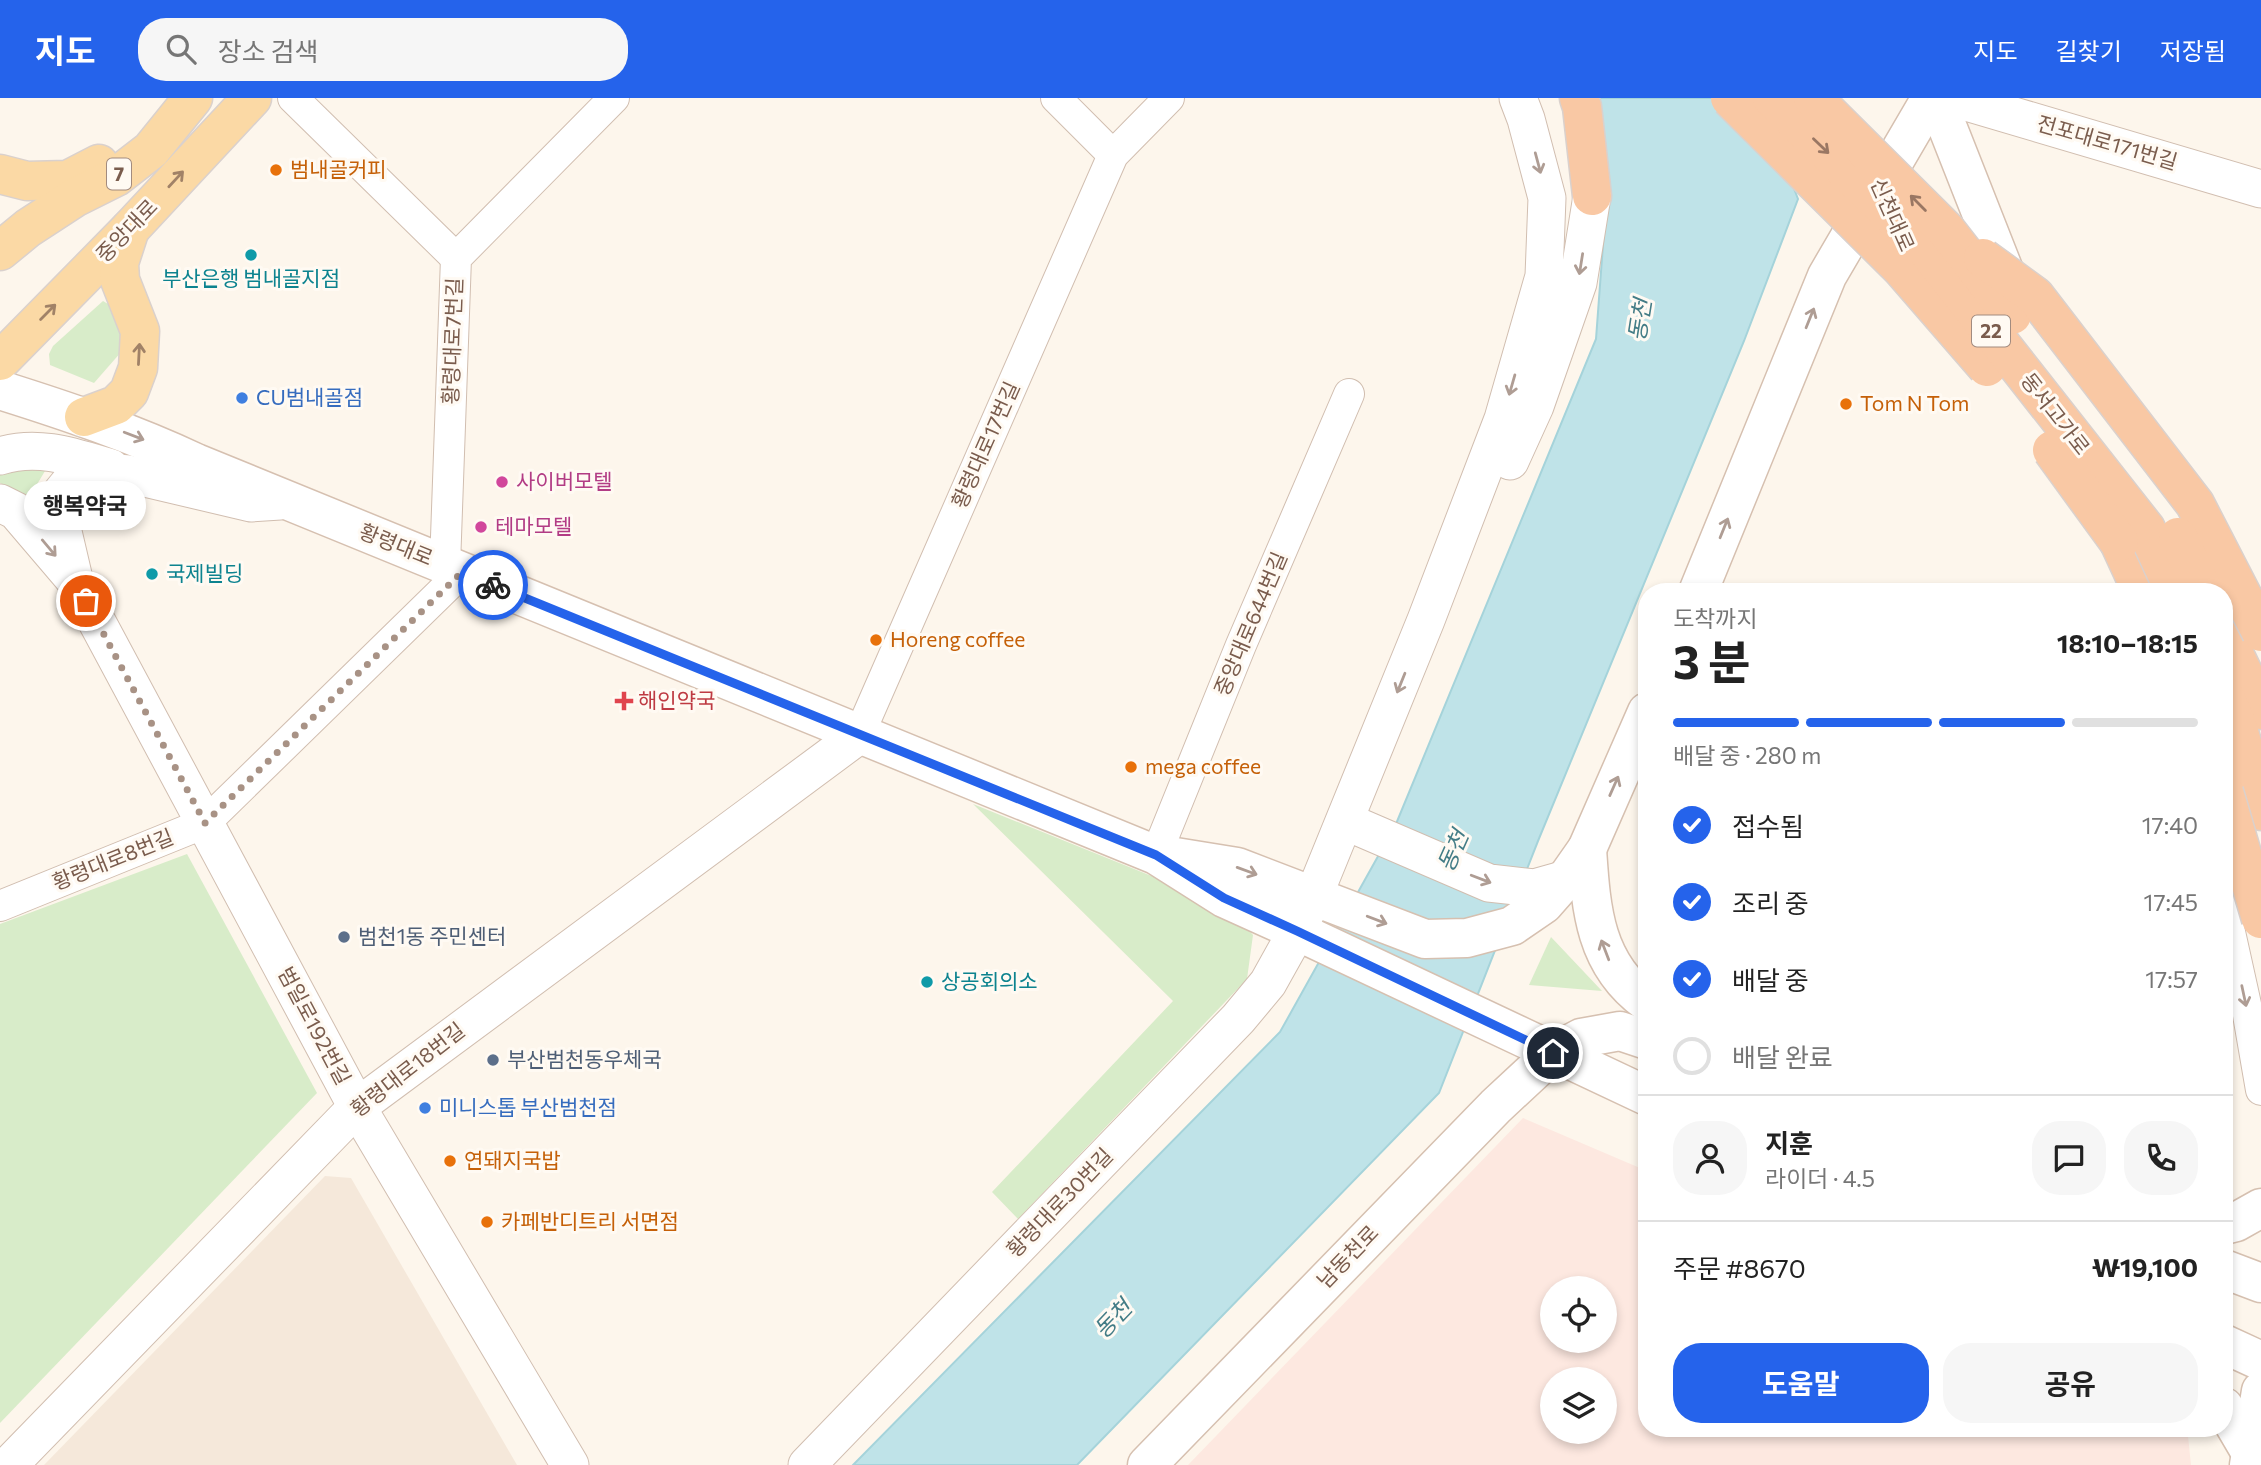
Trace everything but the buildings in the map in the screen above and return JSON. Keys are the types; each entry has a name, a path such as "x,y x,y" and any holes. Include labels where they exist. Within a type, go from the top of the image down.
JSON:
{"highway":[{"path":"1579,98 1591,196"},
{"path":"1730,98 1902,269 2015,398 2119,542 2138,583"},
{"name":"동서고가로","path":"1772,98 1926,249 2146,529 2171,583"},
{"name":"동서고가로","path":"1813,98 1946,230 2169,519 2200,583"},
{"path":"1946,230 2035,296 2195,503 2261,632"},
{"path":"2233,652 2261,710"},
{"path":"2233,715 2236,721 2250,842"},
{"path":"2233,823 2261,919"}],"main road":[{"path":"1,245 24,205 118,153 162,118 193,98"},
{"name":"7","path":"1,245 74,198 116,177 151,150 193,98"},
{"name":"중앙대로","path":"0,361 130,229 252,98"},
{"name":"신천대로","path":"1841,98 1909,256 2024,391 2133,535 2155,583"},
{"path":"1702,583 1827,276 1931,98"},
{"path":"1936,98 2011,289 2177,508 2214,583"},
{"path":"0,174 27,181 68,180"},
{"path":"83,417 117,405 129,392 138,368 140,331 120,280 119,263 130,229"},
{"name":"황령대로","path":"0,390 83,417 1156,855 1224,898 1638,1092"},
{"path":"2233,619 2261,674"},
{"path":"1156,855 1237,867 1425,939 1467,938 1513,926 1544,904 1638,729"},
{"path":"2233,769 2250,842"},
{"path":"1563,872 1590,903 1596,928 1611,965 1638,996"},
{"path":"1553,1053 1581,1038 1620,1031 1638,1037"},
{"name":"남동천로","path":"1147,1465 1496,1106 1553,1053"},
{"path":"2233,1222 2261,1208"},
{"path":"2233,1272 2261,1283"},
{"path":"2233,1348 2261,1361"},
{"path":"2250,1459 2261,1391"},
{"path":"2233,1425 2250,1459"}],"street":[{"path":"293,98 456,258"},
{"name":"황령대로7번길","path":"453,568 456,258 614,98"},
{"path":"1056,98 1113,155"},
{"name":"황령대로17번길","path":"859,735 1113,155 1169,98"},
{"path":"1297,931 1314,895 1359,827 1426,620 1503,419 1544,276 1547,198 1518,98"},
{"name":"전포대로171번길","path":"1953,98 2261,189"},
{"path":"1426,620 1481,528 1535,406 1578,283 1591,196"},
{"name":"중앙대로644번길","path":"1156,855 1231,669 1349,394"},
{"path":"0,432 128,474 251,503 288,500"},
{"path":"0,456 18,450 60,453"},
{"path":"74,579 60,519 62,492 75,476 97,471 128,474"},
{"path":"0,503 16,511 74,579"},
{"name":"황령대로8번길","path":"0,906 205,823 453,568"},
{"name":"범일로192번길","path":"74,579 357,1107 570,1465"},
{"name":"황령대로18번길","path":"9,1465 357,1107 859,735"},
{"path":"1359,827 1489,883 1563,872"},
{"name":"황령대로30번길","path":"807,1465 1238,1019 1268,983 1297,931"},
{"path":"2233,946 2261,1090"}],"shaded area":[{"path":"1523,1118 1638,1167 1638,1437 2188,1437 2191,1465 1188,1465"},
{"path":"325,1176 351,1178 517,1465 44,1465"}],"green space":[{"path":"103,301 118,310 122,351 94,383 50,365 49,354 53,346"},
{"path":"42,466 45,471 36,486 34,503 28,504 18,491 0,483 0,469"},
{"path":"973,804 1201,896 1233,913 1253,935 1247,979 1018,1219 992,1192 1173,1001"},
{"path":"187,854 317,1093 0,1423 0,924"},
{"path":"1551,937 1602,991 1529,985"}],"water":[{"name":"동천","path":"1593,98 1759,98 1798,199 1744,341 1644,583 1638,583 1638,598 1538,841 1439,1093 1077,1465 853,1465 1280,1032 1396,824 1596,339 1605,218"}],"way so far":[{"path":"86,601 205,823 462,572 493,585"}],"place":[{"name":"범내골커피","path":"276,170"},
{"name":"부산은행 범내골지점","path":"251,255"},
{"name":"CU범내골점","path":"242,398"},
{"name":"Tom N Tom","path":"1846,404"},
{"name":"사이버모텔","path":"502,482"},
{"name":"테마모텔","path":"481,527"},
{"name":"국제빌딩","path":"152,574"},
{"name":"행복약국","path":"86,601"},
{"name":"Horeng coffee","path":"876,640"},
{"name":"해인약국","path":"624,701"},
{"name":"mega coffee","path":"1131,767"},
{"name":"범천1동 주민센터","path":"344,937"},
{"name":"상공회의소","path":"927,982"},
{"name":"부산범천동우체국","path":"493,1060"},
{"name":"미니스톱 부산범천점","path":"425,1108"},
{"name":"연돼지국밥","path":"450,1161"},
{"name":"카페반디트리 서면점","path":"487,1222"}],"route":[{"path":"493,585 1156,855 1224,898 1553,1053"}]}
